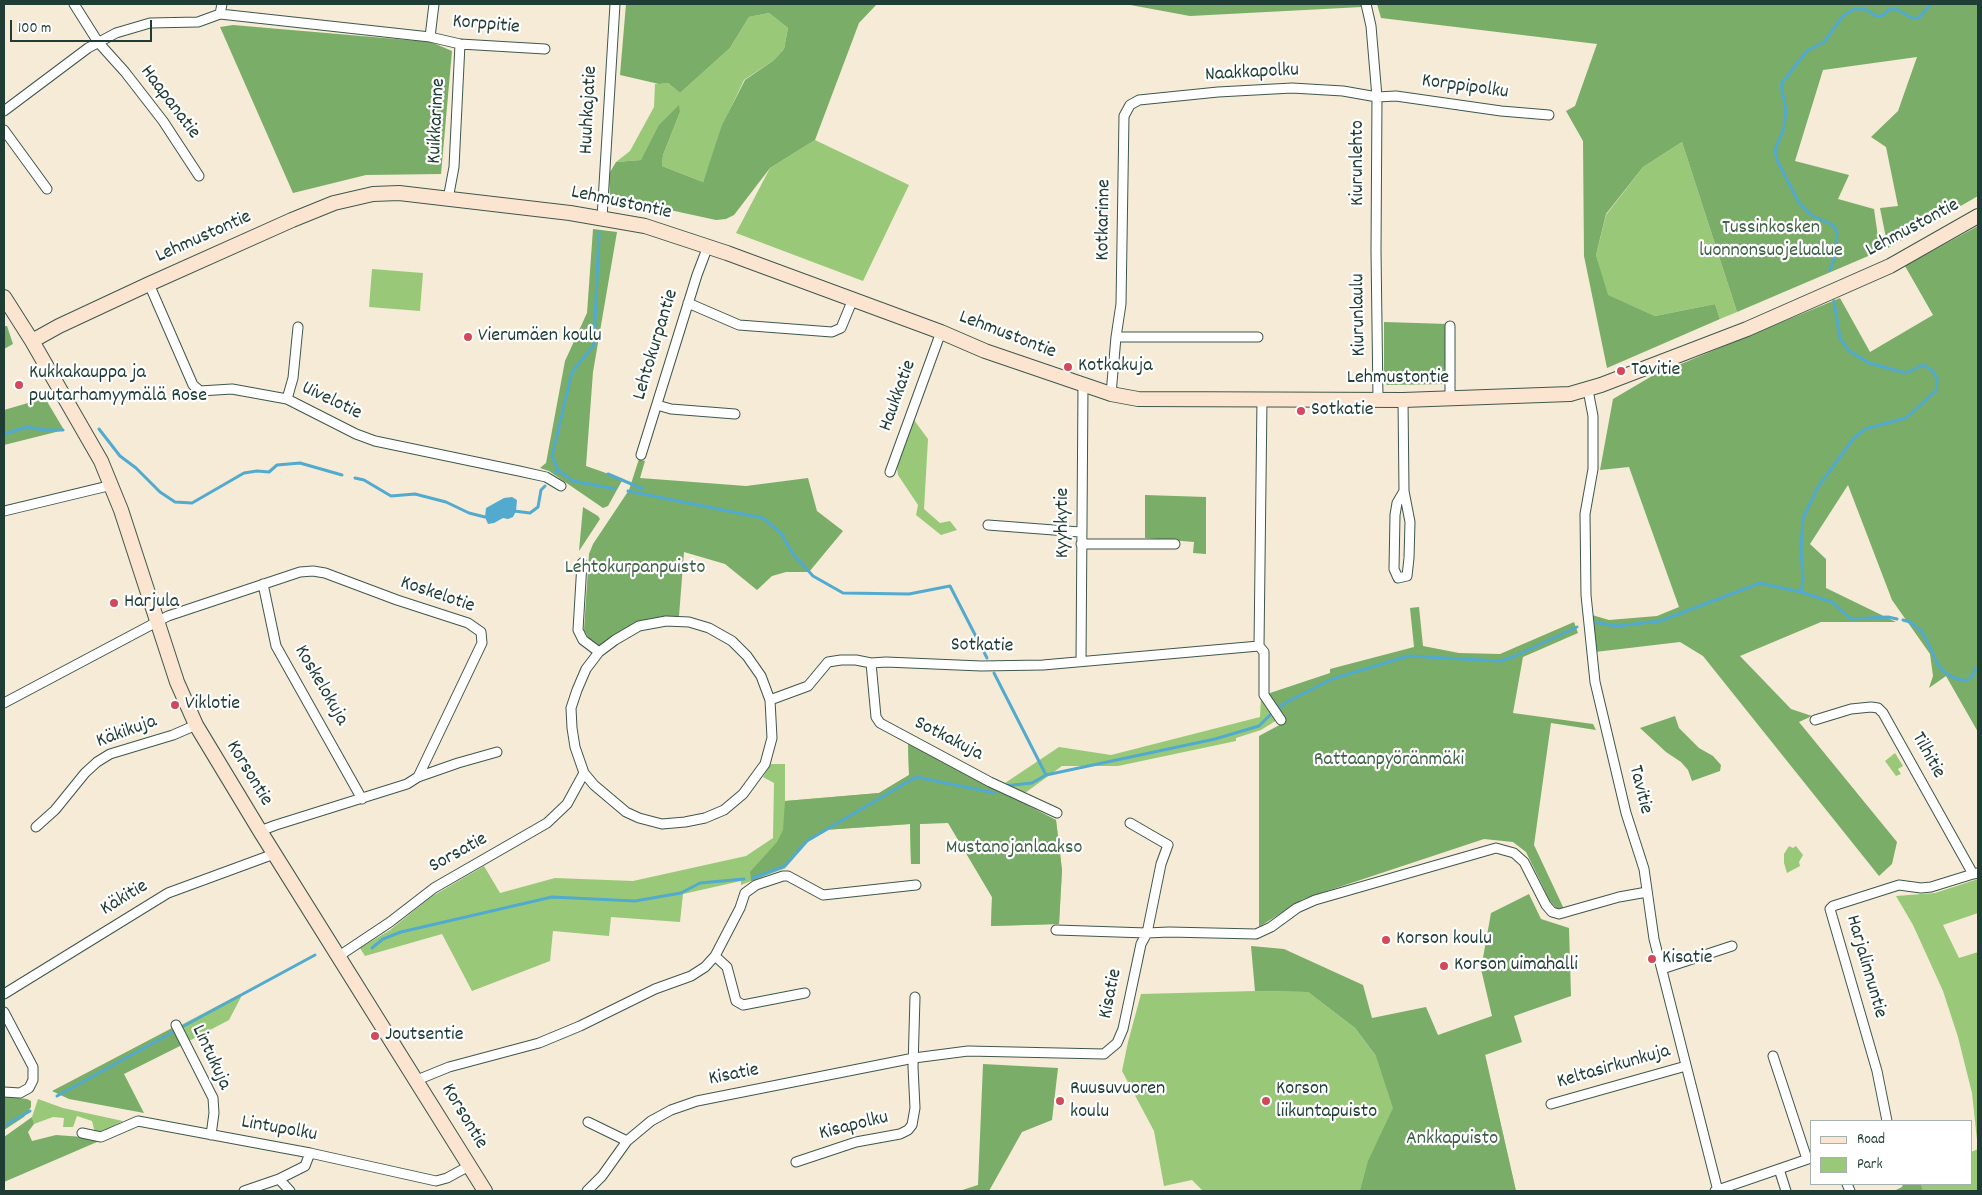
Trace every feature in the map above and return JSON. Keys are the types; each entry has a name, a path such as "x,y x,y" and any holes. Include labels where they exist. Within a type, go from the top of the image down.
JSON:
{"main road":[{"name":"Lehmustontie","path":"32,341 59,326 149,284 292,220 334,203 374,194 391,194 532,208 645,226 708,246 941,332 985,351 1111,394 1138,398 1403,400 1570,394 1588,390 1748,328 1890,266 1978,216"},
{"name":"Korsontie","path":"4,297 74,411 112,485 156,622 177,682 196,725 274,854 486,1191"}],"street":[{"name":"Haapanatie","path":"74,4 98,42 125,72 163,121 199,176"},
{"path":"220,14 222,4"},
{"path":"430,37 434,4"},
{"name":"Huuhkajatie","path":"602,218 615,4"},
{"name":"Kiurunlehto","path":"1366,4 1371,26 1377,97 1376,229"},
{"name":"Korppitie","path":"4,111 98,42 131,28 150,24 198,22 220,14 430,37 460,44 545,49"},
{"name":"Kuikkarinne","path":"448,199 454,167 460,44"},
{"name":"Naakkapolku","path":"1130,105 1139,100 1218,92 1292,88 1343,91 1377,97"},
{"name":"Korppipolku","path":"1377,97 1396,96 1501,112 1549,115"},
{"name":"Kotkarinne","path":"1116,337 1120,304 1124,116 1130,105"},
{"path":"4,130 47,189"},
{"name":"Kiurunlaulu","path":"1376,229 1378,399"},
{"name":"Lehtokurpantie","path":"641,455 708,246"},
{"name":"Uivelotie","path":"149,284 193,386 200,391 232,388 287,399 356,434 375,441 546,477 561,486"},
{"path":"688,304 739,325 832,332 841,328 853,299"},
{"path":"1450,326 1450,399"},
{"path":"287,399 293,378 298,327"},
{"name":"Haukkatie","path":"890,472 941,332"},
{"path":"1111,394 1116,337 1258,337"},
{"name":"Kyyhkytie","path":"1081,661 1080,532 1083,386"},
{"name":"Tavitie","path":"1588,390 1593,416 1594,469 1585,514 1586,595 1594,682 1626,813 1644,869 1654,939 1717,1191"},
{"path":"1262,399 1259,646 1264,652 1264,696 1281,720"},
{"path":"1403,400 1404,491 1410,522 1409,558 1407,576 1398,578 1394,569 1395,515 1396,503 1404,491"},
{"path":"657,405 671,409 735,414"},
{"path":"4,511 112,485"},
{"path":"988,525 1080,532"},
{"path":"1081,544 1174,544"},
{"path":"582,563 578,630 583,640 599,652"},
{"name":"Koskelotie","path":"156,622 168,616 263,584 300,572 313,571 325,573 397,600 468,623 481,632 482,643 418,777"},
{"name":"Koskelokuja","path":"263,584 276,646 362,799"},
{"path":"666,621 689,622 709,628 732,641 747,656 761,676 770,700 772,738 765,764 743,794 724,810 711,816 685,822 662,824 639,818 626,812 594,785 584,773 574,747 572,708 586,669 599,652 614,640 639,626 666,621"},
{"path":"4,703 156,622"},
{"name":"Sotkatie","path":"770,700 808,686 828,662 848,660 871,663 982,666 1042,664 1259,646"},
{"name":"Sotkakuja","path":"871,663 876,717 880,723 990,782 1057,813"},
{"name":"Tilhitie","path":"1815,720 1851,709 1878,708 1976,873"},
{"name":"Käkikuja","path":"36,827 55,810 85,773 97,762 110,754 173,735 196,725"},
{"path":"260,831 407,784 418,777 497,752"},
{"name":"Sorsatie","path":"339,956 390,922 434,888 547,823 567,804 584,773"},
{"path":"1130,823 1168,845 1161,864 1147,933"},
{"path":"1056,930 1256,934 1271,927 1298,908 1315,900 1496,848 1514,853 1524,862 1546,905 1552,912 1559,914 1619,897 1647,892"},
{"name":"Käkitie","path":"4,994 168,893 274,854"},
{"name":"Harjalinnuntie","path":"1887,1120 1878,1074 1830,909 1833,906 1899,885 1921,888 1931,887 1976,873"},
{"path":"417,1080 449,1067 539,1043 655,989 691,976 705,967 716,956 740,908 745,893 749,889 765,882 788,876 823,895 916,885"},
{"name":"Kisatie","path":"587,1191 602,1176 628,1141 651,1121 671,1110 697,1101 914,1058 968,1051 1104,1054 1117,1043 1123,1029 1140,944 1147,933"},
{"path":"1662,970 1732,946"},
{"path":"716,956 727,967 736,1001 744,1004 805,993"},
{"path":"914,1058 915,997"},
{"path":"4,1012 32,1066 33,1080 29,1088 20,1093 4,1092"},
{"name":"Lintukuja","path":"176,1025 212,1098 214,1113 211,1135"},
{"path":"1717,1191 1809,1159 1773,1056"},
{"name":"Kisapolku","path":"796,1162 856,1142 900,1134 908,1130 912,1125 915,1108 914,1058"},
{"name":"Keltasirkunkuja","path":"1551,1104 1686,1066"},
{"name":"Lintupolku","path":"82,1133 101,1137 138,1122 310,1153 436,1181 447,1178 469,1166"},
{"path":"588,1122 628,1141"},
{"path":"244,1191 279,1179 305,1166 310,1153"},
{"path":"1779,1169 1786,1191"},
{"path":"279,1179 290,1191"}],"green space":[{"path":"626,4 877,4 859,23 815,140 770,168 734,215 726,219 716,220 610,197 609,174 616,162 641,160 659,125 679,105 680,112 663,155 662,166 703,182 722,125 745,80 774,60 784,49 788,28 769,13 749,17 730,48 680,93 668,83 659,84 620,75"},
{"path":"1125,4 1361,4 1362,7 1190,16"},
{"name":"Tussinkosken luonnonsuojelualue","path":"1377,4 1978,4 1978,196 1888,248 1880,208 1898,206 1886,147 1871,137 1898,111 1917,57 1823,70 1795,161 1849,175 1838,199 1874,209 1880,251 1737,312 1682,142 1643,167 1606,214 1596,255 1608,295 1655,316 1715,304 1720,319 1607,368 1584,256 1583,141 1566,111 1575,106 1597,44 1381,18"},
{"path":"769,13 788,28 784,49 774,60 744,80 724,122 703,182 662,166 663,155 680,112 641,160 616,162 630,151 654,107 655,84 668,83 680,93 730,48 749,17"},
{"path":"233,25 431,42 452,51 441,174 366,175 293,193 220,27"},
{"path":"815,140 909,185 863,281 736,233 770,168"},
{"path":"1682,142 1737,312 1720,319 1715,304 1655,316 1607,295 1596,255 1606,215 1643,167"},
{"path":"1978,226 1978,732 1946,676 1929,688 1933,676 1930,654 1892,600 1848,485 1810,544 1826,559 1826,588 1896,622 1821,622 1740,656 1791,709 1812,716 1799,722 1897,842 1892,864 1879,876 1703,656 1680,642 1595,652 1592,615 1609,620 1657,616 1679,607 1629,467 1600,470 1613,399 1652,376 1840,298 1870,352 1933,315 1905,266"},
{"path":"593,229 617,232 593,372 586,466 623,479 608,506 603,508 549,471 540,468 546,463 565,361 587,313"},
{"path":"372,269 423,273 420,311 369,307"},
{"path":"1384,322 1448,324 1447,384 1387,385 1384,381"},
{"path":"4,326 7,326 13,344 4,349"},
{"path":"45,398 64,430 4,445 4,410"},
{"path":"914,420 928,439 924,509 940,523 950,521 957,530 941,535 916,515 918,505 898,475 897,467"},
{"name":"Lehtokurpanpuisto","path":"639,459 645,461 640,478 746,486 808,478 817,511 843,531 809,572 786,572 772,576 757,590 725,564 684,552 679,616 660,617 630,626 599,648 589,639 584,630 589,554 593,544 629,490"},
{"path":"1145,495 1206,497 1206,554 1193,553 1194,542 1145,538"},
{"path":"583,507 600,519 579,551"},
{"name":"Rattaanpyöränmäki","path":"1419,607 1423,646 1459,653 1500,654 1574,622 1578,633 1523,657 1513,713 1593,724 1596,730 1551,723 1534,845 1564,909 1556,908 1550,901 1526,852 1513,842 1484,839 1303,899 1259,927 1259,736 1285,722 1267,694 1330,673 1330,669 1414,647 1410,608"},
{"path":"1261,697 1277,720 1261,730 1236,738 1236,741 1118,766 1062,766 1025,793 1005,783 1059,747 1111,755 1260,717"},
{"path":"1675,716 1679,728 1699,748 1713,756 1721,765 1720,771 1692,781 1688,770 1681,762 1666,752 1640,728"},
{"name":"Mustanojanlaakso","path":"908,744 1056,820 1062,870 1059,924 991,926 992,897 948,822 920,824 920,864 911,864 910,824 824,830 806,841 784,867 786,868 741,885 741,881 683,894 680,922 611,917 609,936 553,931 550,961 472,991 442,934 365,956 360,948 390,930 431,897 484,866 500,893 555,878 633,881 746,856 773,838 774,783 763,777 771,764 785,764 785,801 879,793 909,775"},
{"path":"908,744 1056,820 1062,870 1059,924 991,926 992,897 948,823 920,824 920,864 911,864 910,824 824,830 806,841 784,867 751,881 750,872 777,842 783,830 785,801 879,793 909,775"},
{"path":"1895,753 1903,766 1898,769 1901,774 1896,776 1885,761"},
{"path":"1789,846 1793,848 1796,846 1803,855 1799,862 1800,866 1787,873 1784,854"},
{"path":"1978,879 1978,913 1943,925 1959,958 1978,952 1978,1149 1972,1093 1958,1037 1943,991 1913,925 1896,896 1935,893"},
{"name":"Ankkapuisto","path":"1529,894 1541,919 1569,928 1571,996 1514,1016 1522,1042 1485,1055 1516,1191 1360,1191 1368,1161 1393,1108 1376,1056 1355,1028 1308,992 1255,991 1251,946 1284,949 1363,985 1372,1018 1426,1007 1438,1035 1492,1016 1481,969 1491,913"},
{"name":"Korson liikuntapuisto","path":"1255,991 1308,992 1355,1028 1376,1056 1478,1023 1516,1191 1203,1191 1192,1180 1164,1186 1154,1131 1122,1071 1141,994"},
{"path":"240,994 241,997 229,1020 189,1041 181,1025"},
{"path":"172,1028 182,1045 124,1074 144,1113 69,1099 52,1091"},
{"path":"983,1064 1058,1068 1052,1120 1022,1132 989,1191 959,1191 978,1185"},
{"path":"4,1096 27,1099 31,1101 31,1107 24,1117 4,1130"},
{"path":"38,1099 63,1108 123,1121 100,1133 95,1133 92,1121 77,1116 73,1127 63,1127 64,1118 53,1117 34,1124 32,1117"},
{"path":"32,1117 34,1124 28,1132 32,1141 56,1135 97,1138 97,1142 4,1182 4,1137"},
{"path":"1978,1149 1978,1191 1923,1191 1921,1185 1972,1185 1972,1152"},
{"path":"1903,1185 1921,1185 1923,1191 1894,1191"}],"water":[{"path":"512,497 517,500 516,511 513,517 503,518 488,524 485,517 486,508 504,498"}],"waterway":[{"path":"1830,270 1835,255 1837,232 1833,225 1811,215 1799,203 1777,160 1775,150 1784,128 1786,110 1781,84 1807,51 1824,42 1843,16 1854,9 1865,9 1876,16 1882,16 1890,9 1896,9 1912,18 1919,18 1931,4"},
{"path":"599,233 594,345 572,372 552,456 558,470 573,481 615,489"},
{"path":"1801,592 1803,581 1801,549 1803,518 1818,487 1853,439 1865,429 1906,418 1936,391 1937,379 1932,370 1923,365 1906,373 1869,363 1849,351 1840,338 1834,301"},
{"path":"4,434 27,427 44,430 63,430"},
{"path":"99,429 120,456 136,468 160,492 175,502 192,503 244,473 269,472 277,465 300,463 342,475"},
{"path":"555,473 558,470"},
{"path":"608,474 643,489"},
{"path":"355,478 364,480 391,496 415,494 446,502 469,513 488,517"},
{"path":"514,511 530,513 538,507 541,490 545,486"},
{"path":"628,491 763,518 781,533 793,554 813,576 843,593 909,594 950,586 987,658"},
{"path":"1593,622 1617,626 1660,621 1760,583 1801,592 1832,602 1851,619 1888,617 1897,619"},
{"path":"1903,620 1910,622 1922,632 1937,663 1943,671 1952,677 1965,681 1972,677 1975,669 1978,668"},
{"path":"1004,786 1032,783 1046,775 1215,739 1259,726 1274,711 1287,702 1332,679 1408,656 1500,661 1513,657 1577,627"},
{"path":"994,673 1046,775"},
{"path":"753,878 785,866 807,841 916,777 995,793"},
{"path":"372,948 383,939 401,932 552,897 635,901 681,893 700,883 744,879"},
{"path":"182,1027 315,955"},
{"path":"57,1096 173,1032"},
{"path":"4,1126 30,1111"}],"place":[{"name":"Vierumäen koulu","path":"468,337"},
{"name":"Kotkakuja","path":"1068,367"},
{"name":"Tavitie","path":"1621,371"},
{"name":"Kukkakauppa ja puutarhamyymälä Rose","path":"19,385"},
{"name":"Sotkatie","path":"1301,411"},
{"name":"Harjula","path":"114,603"},
{"name":"Viklotie","path":"175,705"},
{"name":"Korson koulu","path":"1386,940"},
{"name":"Kisatie","path":"1652,959"},
{"name":"Korson uimahalli","path":"1444,966"},
{"name":"Joutsentie","path":"375,1036"},
{"name":"Ruusuvuoren koulu","path":"1060,1101"},
{"name":"Korson liikuntapuisto","path":"1266,1101"}]}
